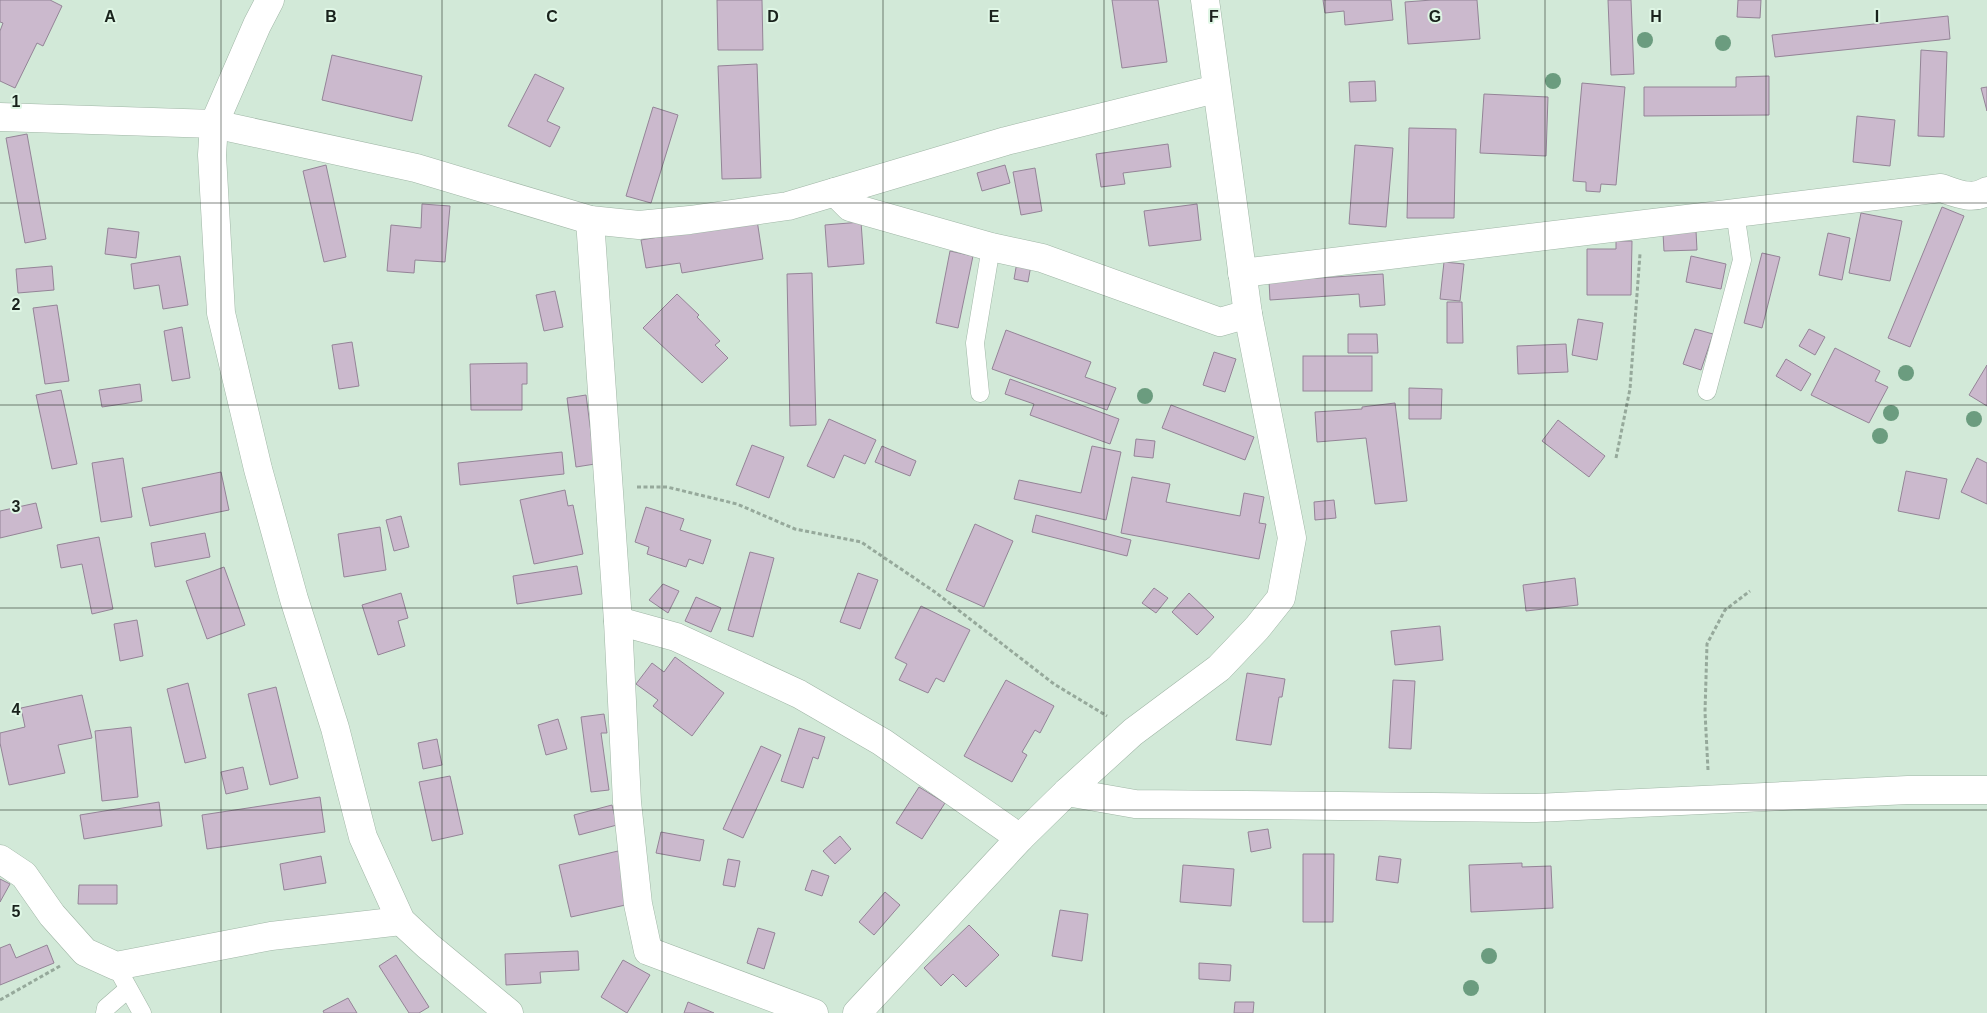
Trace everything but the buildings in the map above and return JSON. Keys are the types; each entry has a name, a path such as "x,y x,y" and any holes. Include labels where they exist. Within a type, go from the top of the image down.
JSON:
{"street":[{"path":"270,0 257,25 214,124 212,155 221,313 256,460 294,600 335,728 363,837 401,921 428,946 510,1013"},
{"path":"857,1013 1020,838 1133,732 1219,668 1257,628 1281,598 1292,538 1248,314 1205,0"},
{"path":"0,117 214,124 416,168 590,220 639,225 788,206 1006,141 1216,89"},
{"path":"1242,273 1941,188 1964,196 1983,194 1987,191"},
{"path":"835,192 850,207 991,247 1042,258 1220,322 1248,314"},
{"path":"590,220 618,620 627,802 638,904 648,951 814,1013"},
{"path":"618,620 676,637 799,694 882,742 1020,838"},
{"path":"1067,792 1135,804 1536,808 1710,798 1908,790 1987,790"},
{"path":"0,859 24,874 52,915 85,952 122,977 271,936 401,921"}],"lane":[{"path":"1707,391 1742,260 1735,212"},
{"path":"980,393 975,343 991,247"},
{"path":"106,1013 106,1008 122,977"},
{"path":"122,977 142,1013"}],"path":[{"path":"1616,458 1630,389 1642,223"},
{"path":"608,487 667,487 737,504 795,529 861,542 935,592 1054,684 1133,732"},
{"path":"1710,798 1705,712 1707,644 1725,610 1750,591"},
{"path":"0,1000 85,952"}]}
